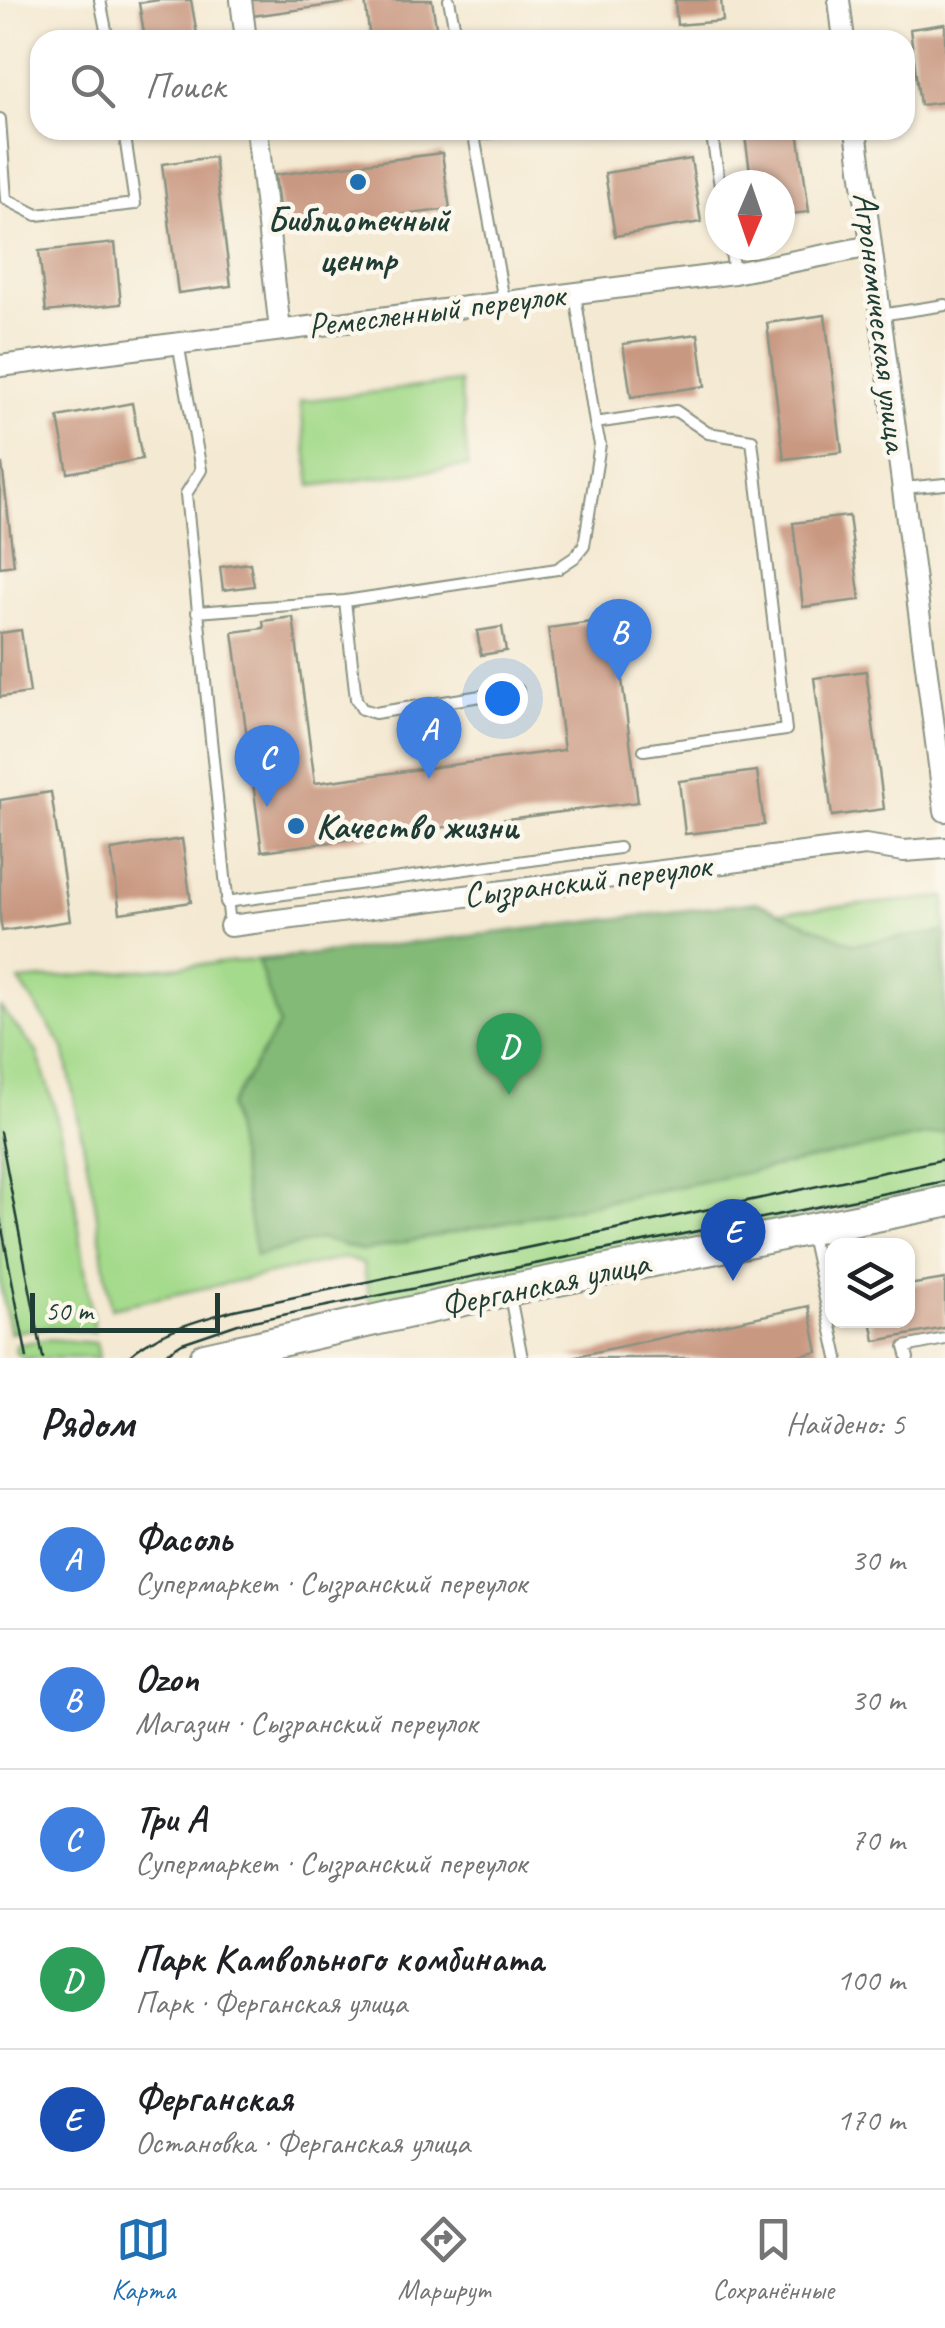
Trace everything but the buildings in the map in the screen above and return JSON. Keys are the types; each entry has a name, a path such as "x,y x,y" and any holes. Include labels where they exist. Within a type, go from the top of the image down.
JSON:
{"street":[{"path":"241,0 245,30"},
{"path":"839,0 843,30"},
{"path":"258,140 280,330"},
{"name":"Агрономическая улица","path":"857,140 945,811"},
{"name":"Ремесленный переулок","path":"0,366 734,273 871,246"},
{"name":"Сызранский переулок","path":"230,926 866,845 904,851 945,848"},
{"name":"Ферганская улица","path":"204,1358 509,1290 945,1202"}],"lane":[{"path":"100,0 106,30"},
{"path":"449,0 454,30"},
{"path":"0,119 6,199 37,215 135,204 125,140"},
{"path":"475,140 504,301"},
{"path":"713,140 717,170"},
{"path":"732,260 734,273"},
{"path":"197,612 345,601 557,569 575,558 584,546 600,444 575,292"},
{"path":"880,315 945,305"},
{"path":"178,343 200,470 186,494 230,926"},
{"path":"594,423 676,411 708,432 752,440 786,730 644,750"},
{"path":"902,488 945,484"},
{"path":"345,601 356,699 362,709 375,713 518,690"},
{"path":"226,902 618,848"},
{"path":"810,1229 838,1358"},
{"path":"509,1290 522,1358"},
{"path":"908,1358 905,1347 945,1339"}],"green space":[{"path":"460,382 468,466 311,486 300,401"},
{"path":"945,897 945,1187 371,1306 363,1264 345,1258 111,1308 94,1197 64,1048 19,981"},
{"path":"756,902 854,944 945,932 945,1132 363,1251 321,1239 256,1256 229,1106 279,1025 258,961"},
{"path":"0,1007 37,1052 54,1105 74,1193 94,1332 45,1327 10,1333 0,1283"},
{"path":"47,1339 96,1343 99,1358 24,1358 16,1353 15,1345"}],"tram line":[{"path":"0,1132 43,1358"},
{"path":"127,1358 164,1334 234,1310 945,1159"},
{"path":"159,1358 182,1343 238,1324 945,1181"},
{"path":"0,1218 27,1358"}],"place":[{"name":"Библиотечный центр","path":"358,182"},
{"name":"Ozon","path":"619,681"},
{"name":"Фасоль","path":"429,779"},
{"name":"Три А","path":"267,807"},
{"name":"Качество жизни","path":"296,826"},
{"name":"Парк Камвольного комбината","path":"509,1095"},
{"name":"Ферганская","path":"733,1281"}]}
